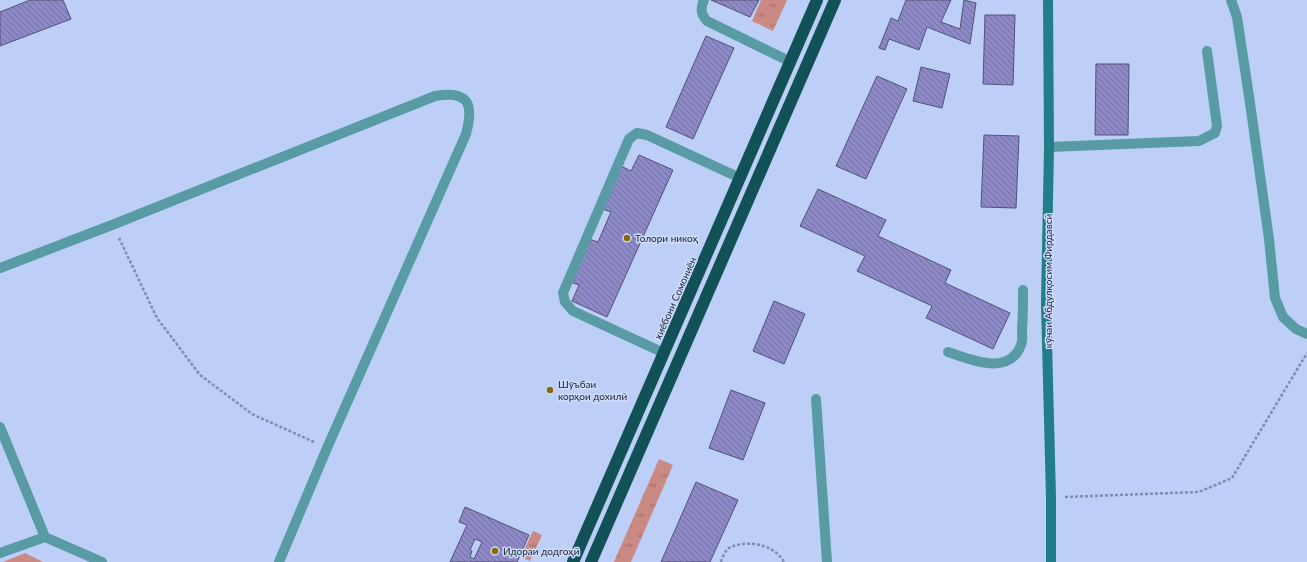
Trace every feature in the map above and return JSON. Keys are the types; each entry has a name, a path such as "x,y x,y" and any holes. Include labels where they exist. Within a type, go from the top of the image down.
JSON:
{"highway":[{"name":"хиёбони Сомониён","path":"573,562 817,0"},
{"path":"592,562 835,0"}],"street":[{"path":"704,0 702,15 707,21 791,62"},
{"name":"кӯчаи Абдулқосим Фирдавсӣ","path":"1048,0 1049,147 1046,303 1051,498 1051,562"},
{"path":"1232,0 1237,17 1250,103 1269,239 1275,298 1283,317 1296,329 1307,334"},
{"path":"1049,147 1199,141 1215,133 1217,126 1207,51"},
{"path":"0,268 435,96 454,94 464,99 468,104 470,115 466,134 327,448 279,562"},
{"path":"664,353 573,311 565,302 563,293 629,139 637,133 647,135 740,178"},
{"path":"948,352 982,363 1000,363 1010,360 1017,353 1022,344 1023,290"},
{"path":"816,399 827,562"},
{"path":"0,427 45,537"},
{"path":"0,553 45,537 102,562"}],"path":[{"path":"112,225 157,318 200,375 252,414 327,448"},
{"path":"1051,498 1199,492 1232,478 1307,353"},
{"path":"721,562 728,549 743,544 754,544 770,549 784,562"}],"green space":[{"path":"761,0 787,0 773,31 752,21"},
{"path":"659,459 673,465 631,562 614,562"},
{"path":"533,531 542,535 530,561 521,557"},
{"path":"25,553 43,562 3,562"}],"building":[{"path":"30,0 63,0 71,19 0,46 0,12"},
{"path":"711,0 759,0 750,17"},
{"path":"906,0 951,0 941,22 960,29 964,0 976,3 970,44 927,27 919,50 889,39 885,50 879,48 891,18 898,21"},
{"path":"985,15 1015,15 1013,85 983,84"},
{"path":"706,36 734,48 693,139 666,127"},
{"path":"1096,64 1129,64 1128,135 1095,135"},
{"path":"921,67 950,74 942,108 913,101"},
{"path":"877,76 907,89 866,179 836,166"},
{"path":"984,135 1019,136 1016,208 981,207"},
{"path":"639,155 673,170 607,317 572,301 579,285 570,282 589,239 598,242 611,212 602,209 621,166 631,171"},
{"path":"818,189 886,220 878,236 951,270 945,283 1010,313 993,349 926,318 932,306 857,271 865,256 800,226"},
{"path":"774,301 805,314 784,364 753,351"},
{"path":"731,390 765,403 743,460 709,448"},
{"path":"696,482 738,500 710,562 661,562"},
{"path":"465,507 529,535 517,562 450,562 467,525 459,522","holes":["475,539 482,542 474,559 470,557 472,551 470,550"]}],"place":[{"name":"Толори никоҳ","path":"627,238"},
{"name":"Шӯъбаи корҳои дохилӣ","path":"550,390"},
{"name":"Идораи додгоҳӣ","path":"495,551"}]}
